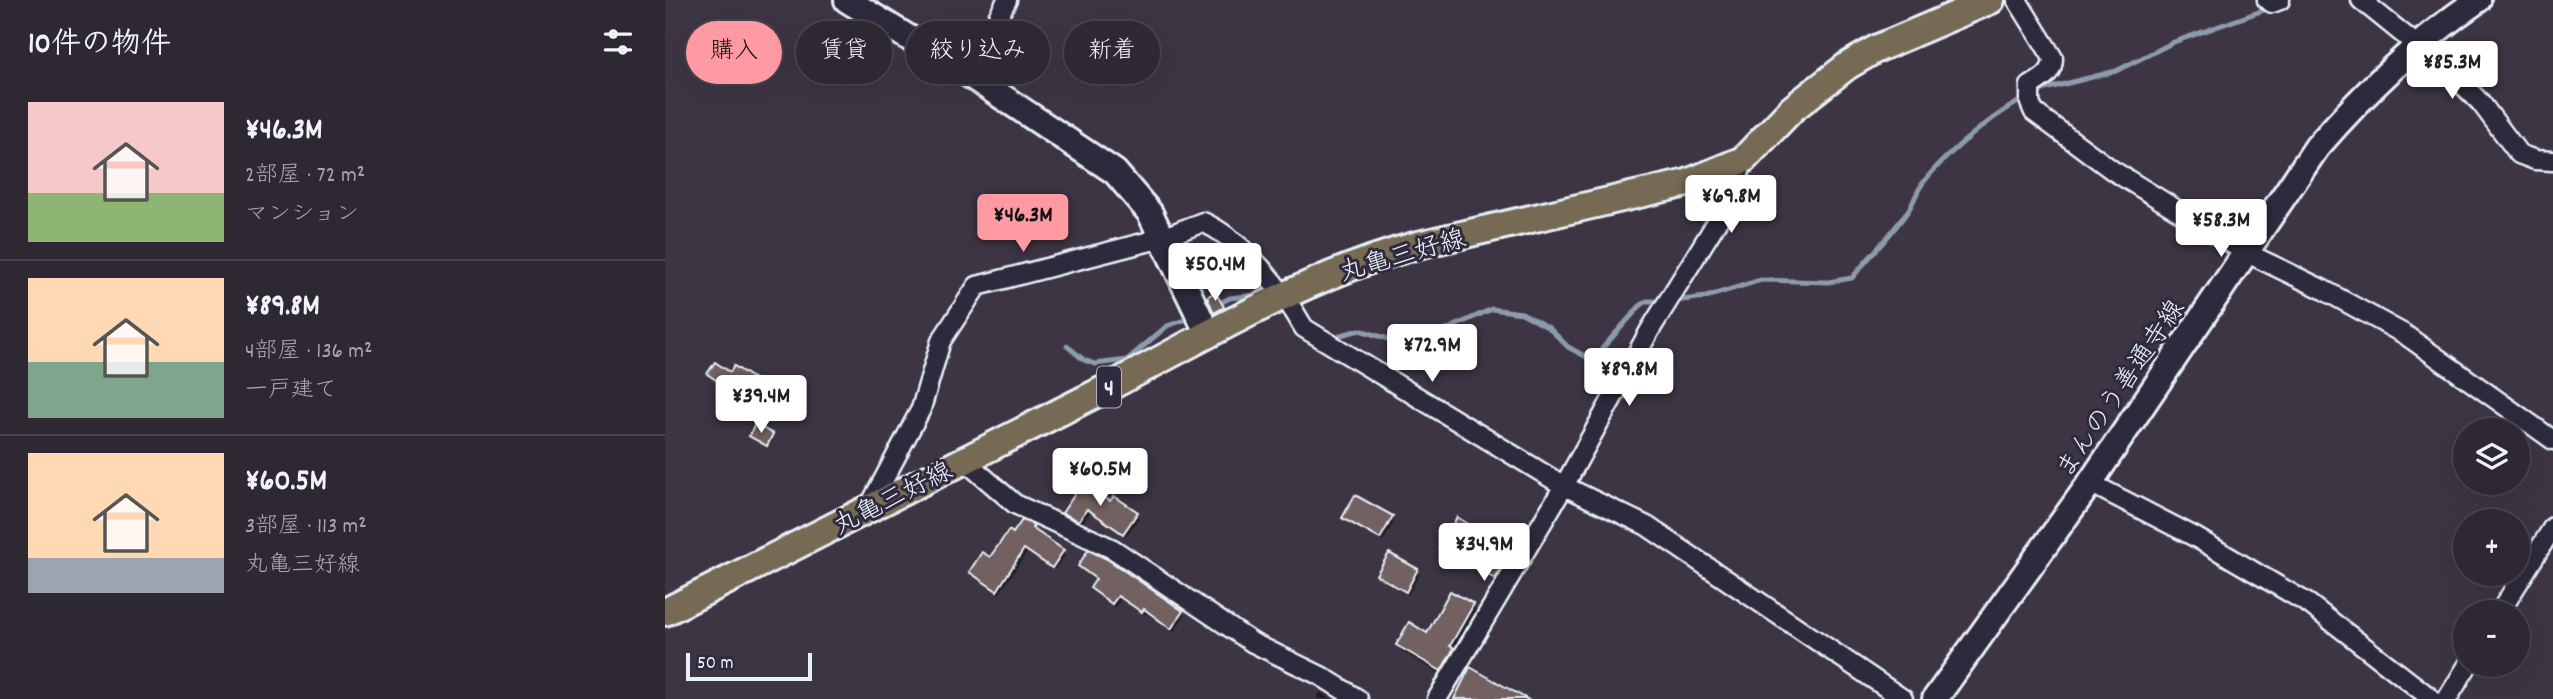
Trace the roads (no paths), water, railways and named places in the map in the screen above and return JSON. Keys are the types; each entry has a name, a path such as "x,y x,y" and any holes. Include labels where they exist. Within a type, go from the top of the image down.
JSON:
{"main road":[{"path":"847,0 906,36"},
{"name":"丸亀三好線","path":"665,612 964,460 1202,321 1286,296 1375,257 1687,183 1743,160 1792,109 1847,66 1876,49 1991,0"},
{"name":"まんのう善通寺線","path":"1935,699 2090,483 2248,253 2317,147 2360,97 2415,46 2478,0"},
{"path":"983,84 1115,172 1150,213 1202,321"}],"street":[{"path":"996,21 1007,0"},
{"path":"2017,0 2053,58 2053,67 2046,76 2031,86 2030,103 2035,112 2112,170 2248,253 2322,289 2404,334 2553,440"},
{"path":"2267,0 2272,4 2280,0"},
{"path":"2361,0 2450,72 2481,103 2519,154 2535,160 2553,161"},
{"path":"1437,699 1564,486 1661,312 1733,196 1743,160"},
{"path":"867,509 921,410 941,341 977,286 1162,238 1203,222 1221,230 1286,296 1304,328 1564,486 1647,526 1903,699"},
{"path":"964,460 1015,504 1113,549 1253,643 1321,676 1359,699"},
{"path":"2090,483 2195,537 2309,604 2432,699"},
{"path":"2507,600 2553,527"},
{"path":"2447,699 2461,677"}],"waterway":[{"path":"2035,94 2116,71 2174,42 2267,9"},
{"path":"1674,301 1706,297 1761,280 1828,282 1852,278 1901,221 1923,183 1943,160 1985,124 2026,98"},
{"path":"1218,304 1230,298 1262,294"},
{"path":"1341,335 1360,330 1407,345 1492,309 1522,313 1549,328 1568,347 1592,360 1640,306 1647,301 1664,301"},
{"path":"1067,346 1084,360 1095,364 1127,360 1167,326 1193,317"}]}
